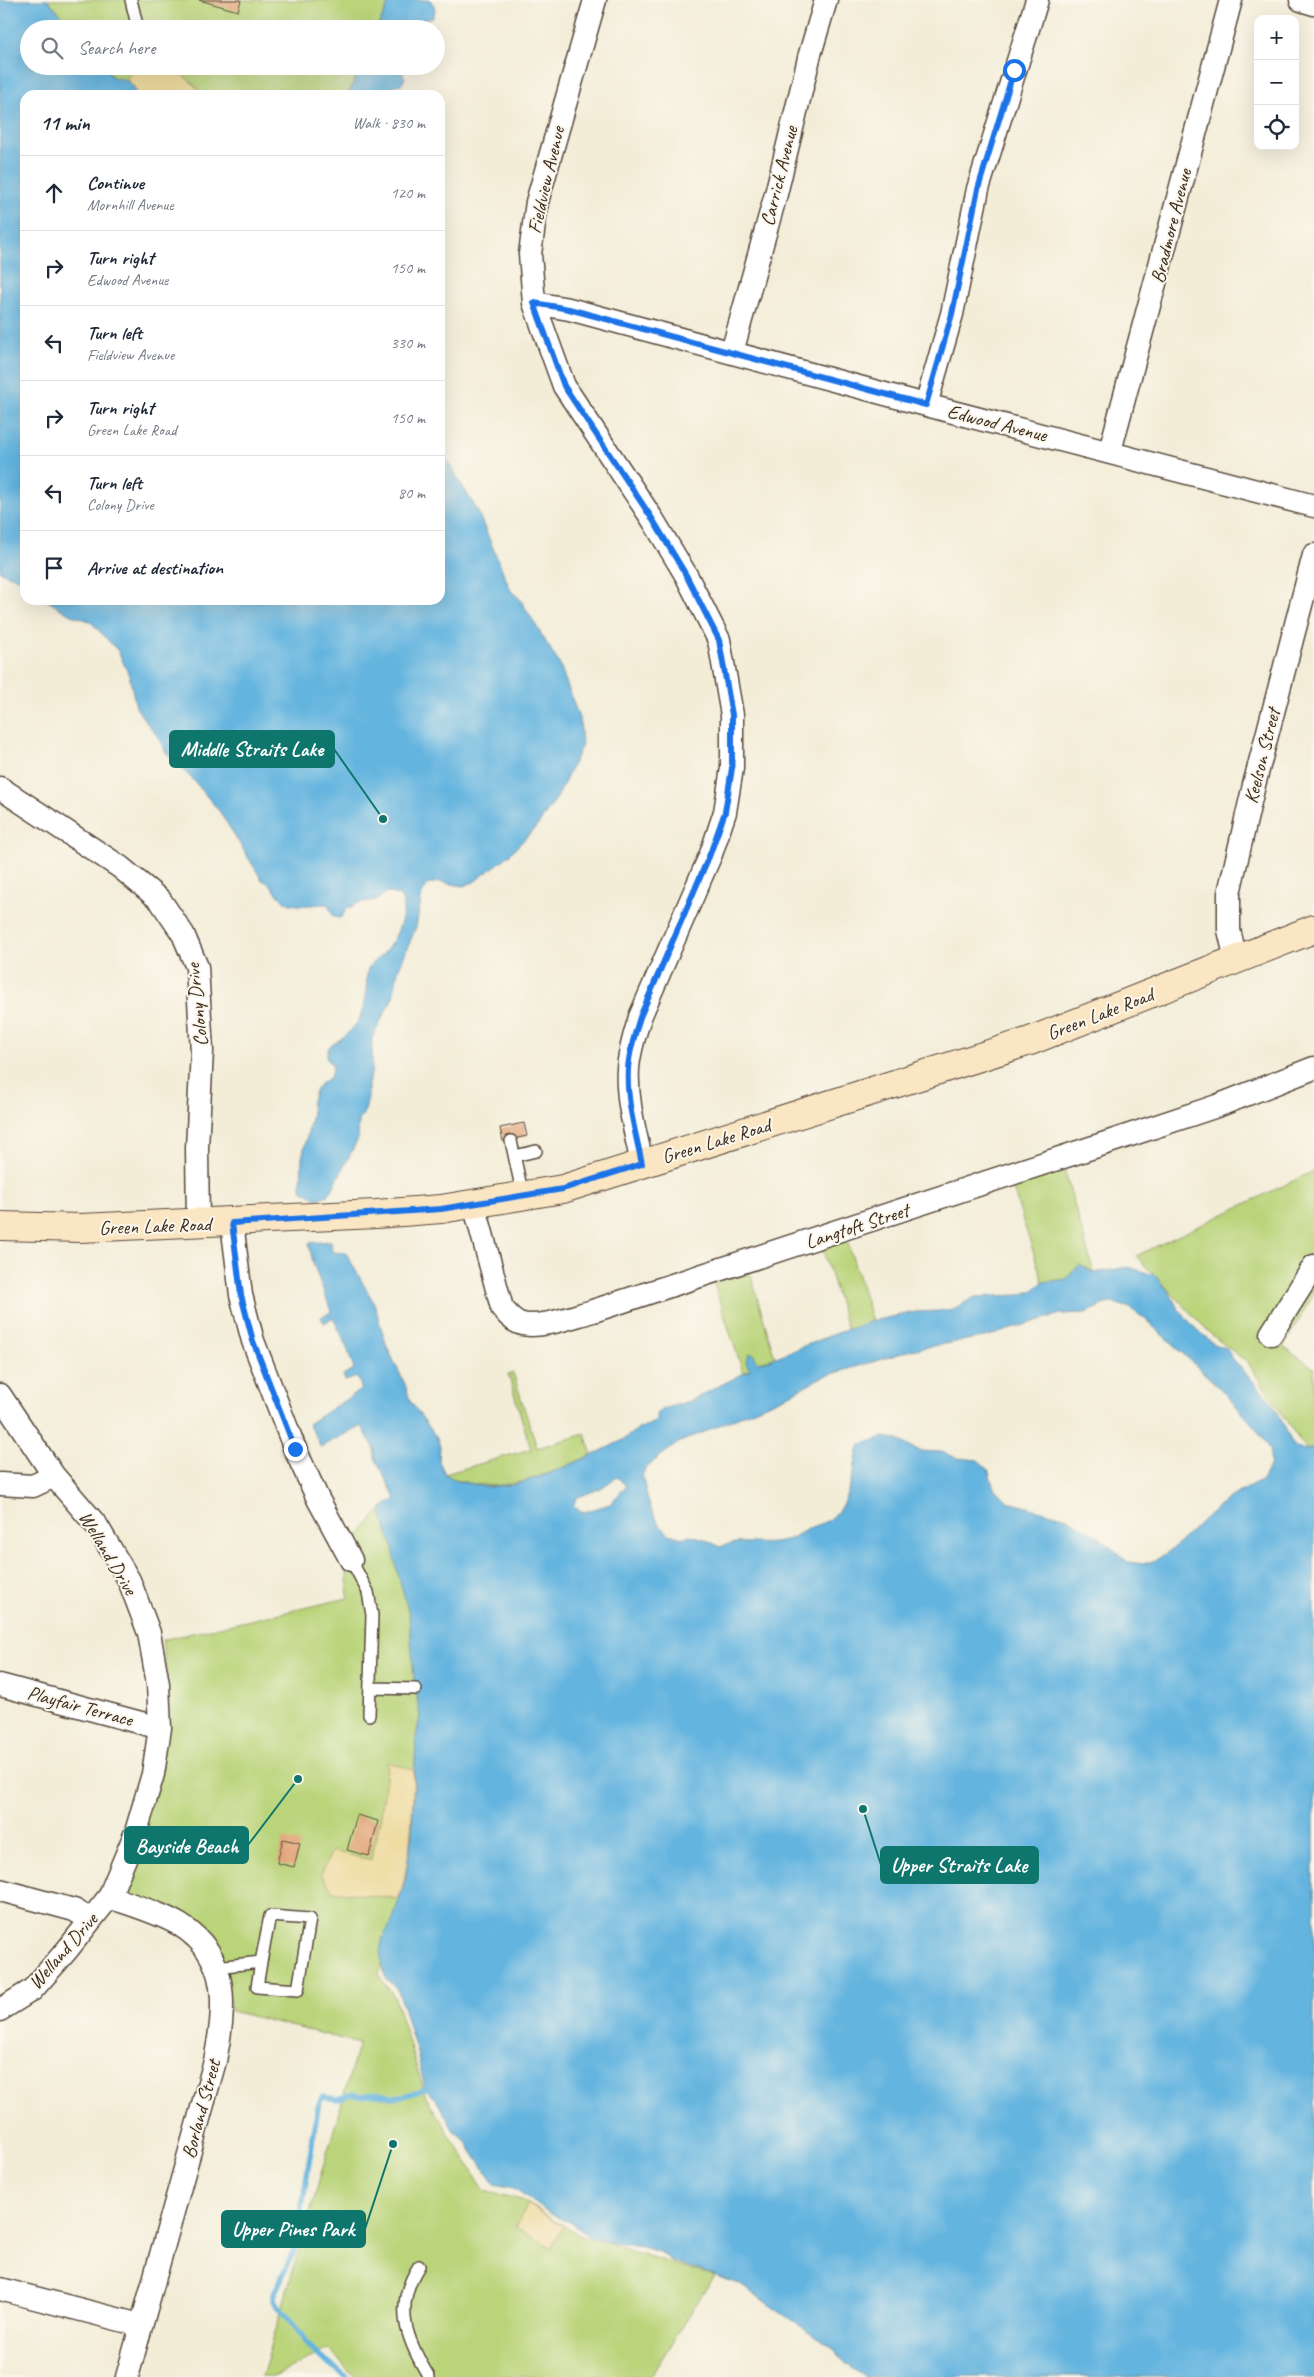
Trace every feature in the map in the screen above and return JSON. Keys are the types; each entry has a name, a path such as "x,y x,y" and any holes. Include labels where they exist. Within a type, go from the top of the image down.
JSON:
{"street":[{"name":"Fieldview Avenue","path":"595,0 537,202 530,254 534,303 564,386 653,520 686,575 719,640 732,715 732,768 725,812 710,854 640,1017 633,1040 628,1070 630,1098 642,1164"},
{"name":"Carrick Avenue","path":"732,352 776,194 810,54 826,0"},
{"path":"926,405 952,314 978,189 1037,0"},
{"name":"Bradmore Avenue","path":"1110,451 1231,0"},
{"path":"1301,0 1314,4"},
{"name":"Edwood Avenue","path":"534,303 569,309 926,405 1110,451 1314,506"},
{"name":"Keelson Street","path":"1236,960 1229,930 1229,893 1254,785 1314,555"},
{"name":"Colony Drive","path":"0,788 126,873 160,900 183,934 197,967 202,1051 198,1148 198,1224"},
{"name":"Green Lake Road","path":"0,1226 81,1228 232,1223 386,1214 474,1204 563,1189 1030,1041 1314,929"},
{"name":"Langtoft Street","path":"474,1204 502,1308 512,1319 520,1324 531,1325 562,1320 853,1228 1208,1109 1314,1068"},
{"path":"232,1223 241,1295 253,1341 303,1466 318,1499 351,1560"},
{"path":"1271,1334 1314,1266"},
{"name":"Welland Drive","path":"0,1395 54,1476 97,1526 129,1580 149,1633 158,1684 160,1728 153,1774 136,1832 109,1897 32,1990 0,2010"},
{"path":"0,1484 34,1486 54,1476"},
{"name":"Playfair Terrace","path":"0,1685 160,1728"},
{"path":"0,1890 74,1910 91,1920"},
{"name":"Borland Street","path":"109,1897 180,1925 198,1939 214,1959 222,1996 222,2029 215,2061 127,2377"},
{"path":"0,2289 140,2325"}],"lane":[{"path":"131,0 136,20"},
{"path":"511,1141 523,1196"},
{"path":"514,1156 536,1151"},
{"path":"351,1560 368,1592 372,1615 369,1715"},
{"path":"371,1688 416,1689"},
{"path":"270,1916 310,1919 298,1990 257,1987 261,1962 270,1916"},
{"path":"216,1967 261,1962"},
{"path":"419,2266 409,2281 404,2301 407,2330 429,2377"}],"green space":[{"path":"48,0 390,0 381,20 65,20"},
{"path":"111,75 357,75 350,90 135,90 134,87"},
{"path":"1062,1162 1094,1273 1086,1267 1073,1271 1067,1279 1043,1282 1010,1180"},
{"path":"1314,1171 1314,1294 1283,1347 1314,1368 1314,1447 1306,1450 1248,1363 1212,1335 1136,1256"},
{"path":"846,1237 872,1321 848,1331 821,1244"},
{"path":"749,1269 775,1358 758,1362 750,1370 743,1372 713,1281"},
{"path":"513,1373 537,1448 585,1434 592,1455 539,1477 504,1485 467,1483 448,1477 445,1474 531,1449 508,1374"},
{"path":"383,1507 415,1634 437,1774 379,1975 395,1998 426,2097 485,2191 522,2200 579,2235 714,2276 650,2377 355,2377 328,2349 274,2377 262,2377 359,2043 231,2011 225,1970 136,1898 130,1891 128,1882 167,1679 162,1640 348,1598 346,1550"}],"sand":[{"path":"130,75 182,75 199,90 135,90 126,79"},
{"path":"388,1762 414,1770 409,1851 399,1899 333,1891 321,1874 332,1851 371,1860 381,1815"},
{"path":"528,2204 563,2226 552,2248 515,2227"}],"water":[{"path":"0,0 48,0 65,20 20,20 20,75 111,75 125,80 135,90 20,90 20,580 0,571"},
{"path":"390,0 430,0 435,8 433,17 424,20 381,20"},
{"path":"357,75 404,75 405,78 402,84 396,85 392,90 350,90"},
{"path":"445,457 477,510 511,591 520,599 560,665 580,721 582,745 558,796 538,825 507,857 474,882 463,886 440,882 428,884 422,894 416,927 398,971 393,997 372,1038 372,1071 368,1083 368,1098 365,1110 359,1121 358,1139 328,1195 317,1199 303,1191 301,1187 302,1158 312,1114 311,1104 315,1091 321,1083 330,1078 333,1066 326,1057 329,1047 349,1032 359,1020 367,993 368,969 393,941 400,925 403,902 400,896 387,892 377,900 361,902 346,909 342,917 338,918 333,916 328,904 297,905 282,899 270,885 262,880 220,812 195,782 167,754 156,734 143,718 136,707 129,675 118,651 90,621 69,614 54,605 445,605"},
{"path":"331,1241 332,1252 346,1253 374,1303 387,1347 405,1384 410,1401 437,1438 440,1446 439,1461 445,1474 458,1481 486,1487 513,1485 548,1474 621,1441 638,1429 655,1422 658,1413 662,1409 690,1401 750,1370 746,1362 749,1354 753,1354 758,1362 766,1361 872,1321 915,1312 953,1309 975,1297 1019,1295 1032,1291 1043,1282 1067,1279 1080,1265 1094,1273 1128,1267 1155,1275 1170,1293 1178,1309 1197,1330 1214,1344 1226,1348 1233,1359 1269,1399 1277,1411 1292,1443 1297,1448 1306,1450 1314,1447 1314,2377 865,2377 845,2363 831,2347 739,2284 672,2261 659,2252 631,2244 615,2244 590,2237 570,2222 546,2211 514,2188 494,2184 464,2139 454,2131 437,2101 425,2089 418,2057 399,1993 395,1986 385,1977 380,1951 383,1937 392,1922 405,1881 412,1833 416,1737 420,1716 414,1679 409,1614 396,1567 393,1547 381,1514 383,1507 396,1499 375,1458 374,1447 361,1426 320,1447 308,1424 362,1389 357,1377 345,1381 343,1375 354,1369 345,1342 333,1318 324,1323 321,1317 331,1312 315,1269 309,1243","holes":["1114,1303 1130,1308 1145,1319 1218,1386 1256,1428 1269,1449 1271,1463 1262,1480 1233,1496 1209,1514 1174,1548 1156,1560 1143,1564 1128,1562 1099,1537 1067,1518 1009,1502 994,1488 988,1469 978,1460 957,1458 941,1452 920,1451 896,1439 884,1437 862,1444 859,1448 849,1488 834,1515 827,1521 783,1541 774,1543 733,1543 720,1547 705,1539 690,1535 682,1538 669,1534 659,1524 650,1507 642,1476 646,1467 678,1443 784,1397 822,1377 916,1349 989,1336 1060,1314 1085,1313 1105,1304","617,1477 626,1486 610,1504 584,1512 573,1507 576,1498 601,1488"]}],"building":[{"path":"199,0 241,0 238,11"},
{"path":"524,1123 527,1136 503,1141 500,1128"},
{"path":"357,1815 378,1821 369,1856 347,1850"},
{"path":"283,1839 300,1843 294,1867 277,1863"}],"waterway":[{"path":"347,2377 317,2355 274,2300 274,2294 295,2249 318,2107 322,2097 337,2099 352,2094 360,2096 378,2094 393,2097 404,2096 425,2089"}],"place":[{"name":"Middle Straits Lake","path":"383,819"},
{"name":"Bayside Beach","path":"298,1779"},
{"name":"Upper Straits Lake","path":"863,1809"},
{"name":"Upper Pines Park","path":"393,2144"}],"route":[{"path":"295,1449 253,1341 241,1295 232,1223 441,1209 563,1189 642,1164 630,1107 628,1070 633,1040 640,1017 710,854 725,812 732,768 732,715 719,640 686,575 653,520 564,386 534,303 569,309 926,405 952,314 978,189 1014,70"}]}
